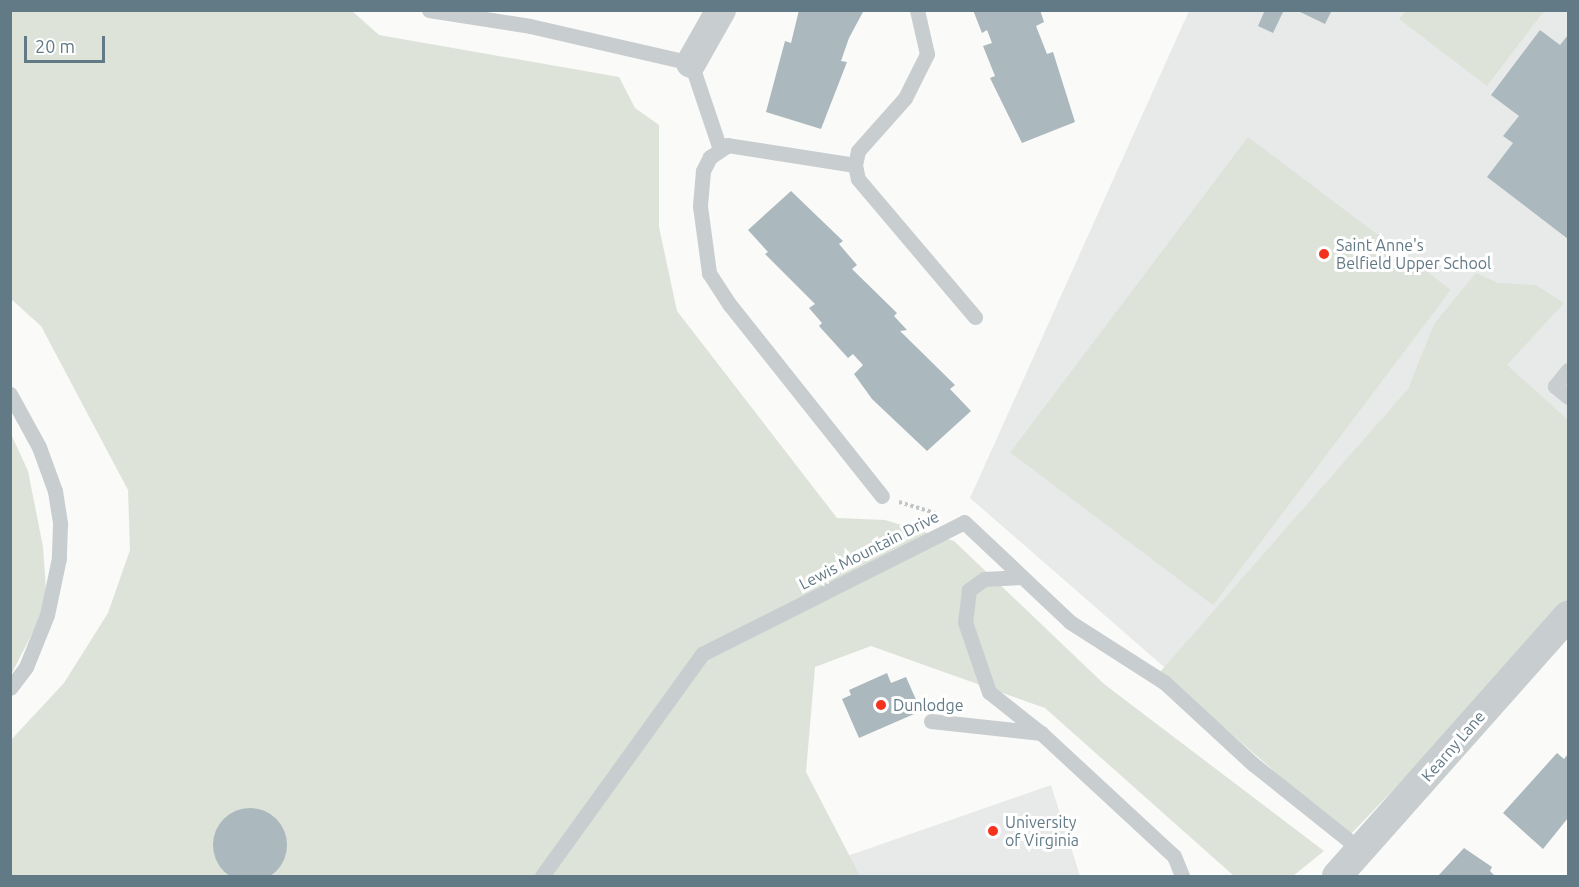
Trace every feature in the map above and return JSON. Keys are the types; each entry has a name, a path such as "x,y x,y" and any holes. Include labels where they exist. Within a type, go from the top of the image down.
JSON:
{"street":[{"path":"691,63 709,10"},
{"path":"691,63 721,10"},
{"name":"Kearny Lane","path":"1337,876 1362,851 1569,616"}],"lane":[{"path":"429,10 530,26 691,63 720,149"},
{"path":"918,10 927,54 905,98 858,151 855,165 858,179 975,317"},
{"path":"855,165 744,144 720,149 703,171 700,206 709,273 730,305 882,496"},
{"path":"1569,370 1555,386 1569,397"},
{"path":"10,394 39,447 55,491 60,524 59,558 46,615 26,667 10,688"},
{"name":"Lewis Mountain Drive","path":"542,876 702,654 964,522 1070,622 1164,682 1253,764 1362,851"},
{"path":"1022,577 984,579 969,590 965,622 989,692 1041,733 1174,856 1182,876"},
{"path":"931,721 1041,733"}],"path":[{"path":"882,496 964,522"}],"shaded area":[{"path":"11,11 352,11 379,35 619,77 635,108 659,125 659,227 677,311 837,518 885,520 954,541 1104,684 1324,851 1293,876 1234,876 1045,708 871,646 815,667 806,772 860,876 11,876 11,740 64,683 108,613 130,550 128,490 41,326 11,299"},
{"name":"Saint Anne's Belfield Upper School","path":"1189,11 1568,11 1568,585 1350,829 970,498"},
{"path":"1406,11 1544,11 1487,86 1399,19"},
{"path":"1248,137 1451,290 1213,605 1010,452"},
{"path":"1476,273 1498,283 1536,285 1564,303 1507,365 1568,420 1568,607 1349,836 1160,672 1408,389 1434,324"},
{"path":"11,434 28,471 43,547 47,604 11,675"},
{"name":"University of Virginia","path":"1051,785 1080,876 790,876"}],"building":[{"path":"799,10 864,10 849,38 841,61 847,62 821,129 766,112 785,41 791,43"},
{"path":"973,10 1040,10 1044,22 1036,26 1047,54 1053,52 1075,122 1022,143 990,78 995,76 983,46 992,43 987,30 982,33"},
{"path":"1265,10 1284,10 1273,33 1258,26"},
{"path":"1296,10 1332,10 1325,24"},
{"path":"1540,30 1560,45 1568,35 1568,239 1487,177 1513,143 1503,136 1519,116 1491,95"},
{"path":"791,191 843,241 839,244 857,265 852,269 897,313 894,316 907,330 900,331 955,385 950,389 971,411 927,451 872,399 854,374 863,365 853,354 848,358 819,326 822,323 809,308 815,304 765,254 768,252 748,230"},
{"name":"Dunlodge","path":"887,673 891,683 906,677 921,711 859,738 842,699 851,695 849,690"},
{"path":"1557,753 1564,759 1568,754 1568,818 1543,849 1503,813"},
{"path":"250,808 271,814 281,824 287,845 281,866 271,876 250,882 229,876 219,866 213,845 219,824 229,814"},
{"path":"1464,848 1492,867 1490,871 1495,876 1438,876"}],"place":[{"name":"Saint Anne's Belfield Upper School","path":"1324,254"},
{"name":"Dunlodge","path":"881,705"},
{"name":"University of Virginia","path":"993,831"}]}
